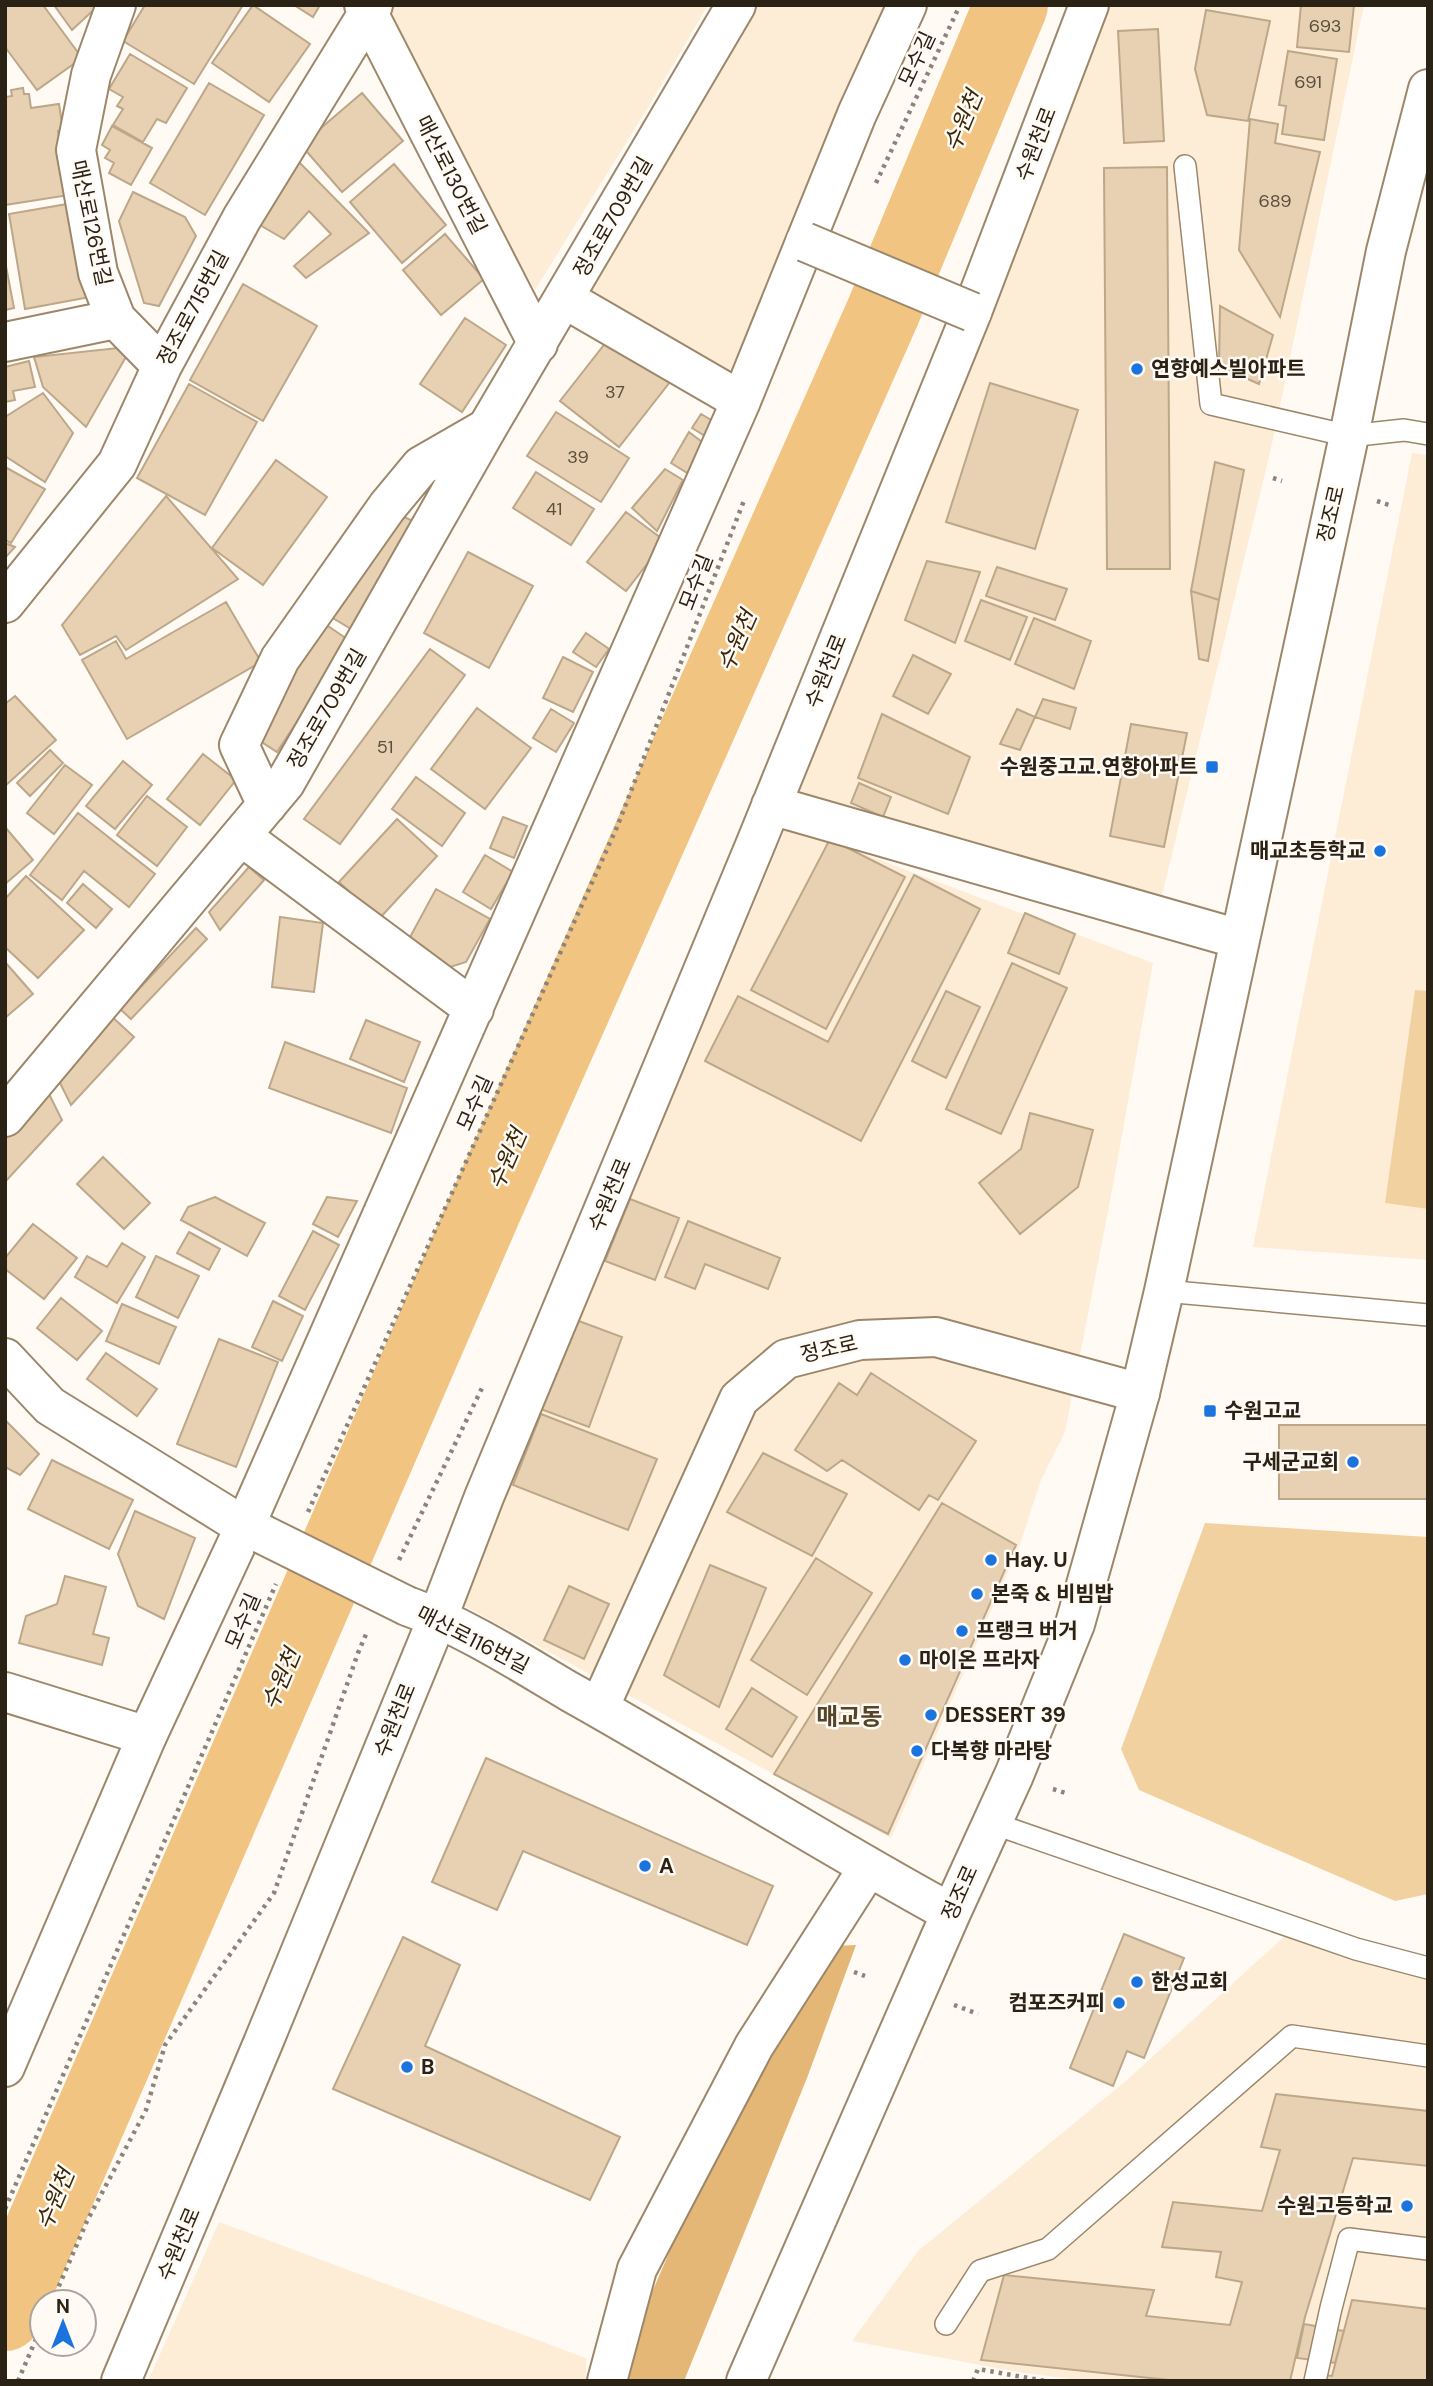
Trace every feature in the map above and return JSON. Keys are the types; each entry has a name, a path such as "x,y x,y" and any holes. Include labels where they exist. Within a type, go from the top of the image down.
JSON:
{"street":[{"name":"매산로126번길","path":"116,5 91,75 76,150 98,273 116,319"},
{"name":"정조로709번길","path":"5,1117 285,783 487,428 736,5"},
{"path":"5,2067 148,1736 253,1530 474,1009 741,401 857,114 907,5"},
{"name":"수원천로","path":"121,2381 263,2043 423,1611 489,1484 972,312 1090,5"},
{"name":"매산로130번길","path":"368,9 538,344"},
{"name":"정조로715번길","path":"5,603 117,464 162,366 242,218 368,9"},
{"name":"정조로","path":"746,2381 1014,1775 1075,1624 1140,1394 1164,1291 1349,436 1386,251 1428,89"},
{"path":"805,242 972,312"},
{"path":"565,299 741,401"},
{"path":"5,342 116,319 162,366"},
{"name":"정조로709번길","path":"267,805 239,745 281,659 387,507 421,466 487,428"},
{"path":"771,805 1239,939"},
{"path":"241,836 474,1009"},
{"name":"정조로","path":"599,1708 739,1399 786,1359 860,1340 936,1337 1140,1394"},
{"name":"매산로116번길","path":"5,1357 50,1406 253,1530 423,1611 599,1708 868,1868 951,1913"},
{"path":"5,1692 148,1736"},
{"path":"607,2381 637,2269 754,2046 868,1868"}],"lane":[{"path":"1185,166 1211,404 1349,436 1404,430 1428,434"},
{"path":"1164,1291 1428,1315"},
{"path":"992,1823 1356,1949 1428,1968"},
{"path":"946,2324 980,2271 1048,2249 1292,2036 1428,2056"},
{"path":"1315,2381 1349,2239 1428,2249"}],"path":[{"name":"모수길","path":"871,193 960,5"},
{"path":"1273,478 1282,481"},
{"name":"모수길","path":"304,1521 617,827 749,489"},
{"path":"1377,502 1390,505"},
{"path":"396,1568 484,1385"},
{"name":"모수길","path":"5,2210 282,1572"},
{"path":"58,2288 88,2221 146,2110 165,2045 274,1893 358,1653 369,1629"},
{"path":"942,1749 957,1755"},
{"path":"1053,1789 1069,1794"},
{"path":"854,1972 865,1976"},
{"path":"954,2006 978,2014"},
{"path":"18,2381 28,2358"},
{"path":"973,2381 978,2369 1045,2381"}],"shaded area":[{"path":"385,5 708,5 535,290 382,13"},
{"path":"750,5 902,5 738,383 587,290"},
{"path":"1103,5 1364,5 1270,453 1162,895 791,790"},
{"name":"매교초등학교","path":"1412,453 1428,455 1428,1260 1253,1247"},
{"path":"787,825 1153,963 1065,1432 1041,1480 1019,1547 891,1838 461,1604"},
{"path":"1415,990 1428,991 1428,1209 1385,1203"},
{"path":"1205,1523 1428,1537 1428,1894 1395,1901 1139,1790 1121,1749"},
{"path":"1296,1926 1428,1961 1428,2381 1088,2381 1024,2373 852,2341 918,2251 1127,2080"},
{"path":"856,1945 807,2078 684,2381 622,2381 646,2306 689,2207 765,2051 833,1946"},
{"path":"219,2222 586,2358 586,2381 148,2381"}],"building":[{"path":"5,5 43,5 82,58 37,90 5,47"},
{"path":"54,5 99,5 72,30"},
{"path":"145,5 243,5 194,84 123,41"},
{"path":"253,5 310,44 269,102 212,63"},
{"path":"294,5 320,5 313,17"},
{"path":"1301,5 1354,5 1349,52 1297,47"},
{"path":"1206,10 1270,21 1248,121 1207,115 1195,69"},
{"path":"1158,29 1164,141 1124,143 1118,31"},
{"path":"1288,51 1337,59 1324,140 1282,134 1286,106 1279,105"},
{"path":"130,54 187,88 166,123 157,119 143,142 113,125 123,109 117,106 123,97 109,89"},
{"path":"209,83 264,115 205,215 150,183"},
{"path":"23,88 24,94 29,94 31,108 59,104 63,130 58,131 69,195 5,205 5,97 12,96 11,90"},
{"path":"362,93 403,141 342,192 301,145"},
{"path":"1250,119 1278,124 1275,143 1320,152 1280,317 1239,250"},
{"path":"112,126 152,148 131,185 109,173 114,163 105,158 110,150 102,145"},
{"path":"296,159 369,233 306,278 294,266 331,234 309,211 284,239 258,224"},
{"path":"394,164 446,225 402,263 350,202"},
{"name":"연향예스빌아파트","path":"1167,167 1170,569 1107,569 1104,168"},
{"path":"133,192 185,217 196,236 159,306 144,303 119,221"},
{"path":"73,203 90,297 25,309 9,214"},
{"path":"445,234 484,279 441,315 403,270"},
{"path":"5,261 14,308 5,310"},
{"path":"243,284 317,326 263,421 190,380"},
{"path":"1220,306 1273,335 1259,384 1219,366"},
{"path":"465,318 506,345 462,412 420,384"},
{"path":"611,336 670,382 619,447 560,401"},
{"path":"118,348 127,355 86,427 43,387 34,357"},
{"path":"29,361 35,387 13,391 15,400 5,402 5,367"},
{"path":"990,383 1078,410 1035,549 946,522"},
{"path":"189,384 257,422 205,515 137,478"},
{"path":"43,393 73,433 45,482 5,456 5,417"},
{"path":"556,412 629,458 601,502 527,456"},
{"path":"701,414 718,424 710,439 692,428"},
{"path":"689,432 706,445 689,474 671,463"},
{"path":"276,460 327,497 263,585 212,548"},
{"path":"1215,462 1244,470 1219,600 1191,591"},
{"path":"5,467 45,489 11,543 5,540"},
{"path":"665,469 683,480 657,531 632,508"},
{"path":"536,472 594,509 571,545 513,508"},
{"path":"166,496 238,579 126,650 116,636 80,655 62,625"},
{"path":"626,512 665,541 626,591 587,562"},
{"path":"402,516 415,522 351,629 321,611"},
{"path":"5,543 15,547 5,558"},
{"path":"468,552 533,586 489,668 424,633"},
{"path":"927,561 980,572 955,643 905,620"},
{"path":"997,567 1067,589 1055,620 986,596"},
{"path":"1191,591 1219,600 1208,661 1199,659"},
{"path":"981,600 1027,617 1010,660 965,641"},
{"path":"226,602 261,662 127,739 82,660 116,641 126,659"},
{"path":"1034,618 1091,641 1074,689 1015,664"},
{"path":"325,624 350,641 277,752 251,735"},
{"path":"586,633 609,649 596,667 573,652"},
{"path":"430,649 465,675 340,844 304,819"},
{"path":"913,655 951,674 928,714 893,696"},
{"path":"563,657 593,672 573,712 543,698"},
{"path":"15,696 56,740 5,786 5,704"},
{"path":"1043,699 1076,708 1070,729 1035,717"},
{"path":"477,708 531,748 485,809 431,769"},
{"path":"551,709 574,723 556,752 533,738"},
{"path":"1017,709 1035,717 1020,750 1000,744"},
{"path":"882,714 970,757 948,814 858,778"},
{"path":"1131,724 1187,733 1164,847 1110,836"},
{"path":"50,750 63,763 30,796 17,783"},
{"path":"203,754 236,780 200,825 167,799"},
{"path":"123,761 152,785 115,829 86,806"},
{"path":"65,765 92,785 54,834 27,813"},
{"path":"416,777 465,813 442,846 392,809"},
{"path":"859,783 891,797 883,817 851,803"},
{"path":"147,796 187,827 157,866 117,835"},
{"path":"78,813 155,874 129,907 84,871 62,900 30,875"},
{"path":"503,817 527,826 514,858 490,848"},
{"path":"397,819 437,856 379,919 339,882"},
{"path":"5,827 33,860 5,884"},
{"path":"830,839 905,877 826,1029 751,990"},
{"path":"485,855 513,872 491,909 463,892"},
{"path":"249,867 264,880 220,930 209,912"},
{"path":"914,875 980,909 861,1141 705,1061 738,996 828,1042"},
{"path":"26,876 84,930 38,978 5,947 5,899"},
{"path":"83,884 112,909 96,928 67,903"},
{"path":"436,889 490,919 466,962 444,969 409,939"},
{"path":"1025,913 1075,934 1059,974 1008,953"},
{"path":"280,917 323,923 314,992 272,987"},
{"path":"196,928 207,939 131,1019 120,1009"},
{"path":"5,962 33,994 5,1018"},
{"path":"1012,963 1067,988 1001,1134 946,1109"},
{"path":"946,991 980,1007 946,1078 912,1061"},
{"path":"109,1014 134,1037 71,1105 55,1073"},
{"path":"366,1020 420,1042 404,1082 350,1059"},
{"path":"285,1042 407,1088 391,1133 269,1088"},
{"path":"45,1086 62,1120 5,1182 5,1129"},
{"path":"1030,1113 1093,1130 1078,1187 1020,1234 979,1183 1021,1149"},
{"path":"103,1157 150,1203 124,1229 77,1184"},
{"path":"215,1197 265,1223 247,1256 181,1220 188,1207"},
{"path":"327,1197 357,1201 338,1237 313,1224"},
{"path":"630,1199 679,1218 655,1280 605,1261"},
{"path":"688,1221 780,1258 768,1289 705,1264 695,1289 665,1277"},
{"path":"33,1224 77,1258 44,1299 5,1269 5,1258"},
{"path":"313,1231 339,1245 305,1310 279,1296"},
{"path":"189,1232 220,1249 209,1270 177,1253"},
{"path":"122,1243 145,1257 117,1303 75,1277 87,1256 107,1267"},
{"path":"156,1256 199,1276 178,1318 136,1297"},
{"path":"61,1298 102,1331 77,1360 37,1328"},
{"path":"273,1301 303,1316 282,1361 252,1347"},
{"path":"122,1304 176,1327 159,1364 106,1341"},
{"path":"568,1317 622,1337 589,1427 535,1407"},
{"path":"219,1339 278,1362 236,1467 177,1444"},
{"path":"106,1353 157,1389 137,1416 87,1379"},
{"path":"871,1373 976,1441 938,1500 929,1495 919,1510 842,1460 827,1471 795,1450 839,1383 857,1395"},
{"path":"541,1414 657,1459 628,1530 513,1485"},
{"path":"5,1420 39,1454 20,1475 5,1467"},
{"name":"구세군교회","path":"1279,1425 1428,1425 1428,1499 1279,1499"},
{"path":"763,1453 847,1494 812,1556 727,1512"},
{"path":"52,1460 133,1500 109,1549 28,1509"},
{"name":"마이온 프라자","path":"942,1503 1016,1545 888,1834 774,1774"},
{"path":"135,1511 195,1538 164,1619 138,1606 118,1554"},
{"path":"816,1558 872,1593 807,1695 751,1660"},
{"path":"710,1565 766,1588 719,1707 664,1675"},
{"path":"65,1576 106,1587 93,1634 109,1638 102,1665 19,1643 26,1616 57,1604"},
{"path":"569,1586 609,1604 584,1659 544,1640"},
{"path":"752,1688 797,1717 772,1757 726,1729"},
{"name":"A","path":"486,1758 773,1886 747,1945 523,1851 497,1910 432,1882"},
{"path":"1124,1934 1184,1958 1144,2058 1127,2051 1113,2086 1070,2068"},
{"name":"B","path":"403,1937 460,1965 425,2046 620,2137 590,2200 333,2089"},
{"path":"1276,2094 1428,2111 1428,2166 1353,2158 1305,2317 1290,2381 1178,2381 981,2360 1004,2275 1154,2290 1146,2316 1230,2325 1242,2282 1216,2277 1221,2252 1162,2247 1173,2202 1262,2211 1280,2150 1261,2147"},
{"path":"1352,2300 1428,2309 1428,2381 1323,2381 1324,2375 1332,2376"},
{"path":"1304,2324 1344,2331 1335,2363 1297,2358"}],"waterway":[{"name":"수원천","path":"5,2314 486,1206 883,312 1011,5"}],"place":[{"name":"연향예스빌아파트","path":"1137,369"},
{"name":"수원중고교.연향아파트","path":"1212,767"},
{"name":"매교초등학교","path":"1380,851"},
{"name":"수원고교","path":"1210,1411"},
{"name":"구세군교회","path":"1353,1462"},
{"name":"Hay. U","path":"991,1560"},
{"name":"본죽 & 비빔밥","path":"977,1594"},
{"name":"프랭크 버거","path":"962,1631"},
{"name":"마이온 프라자","path":"905,1660"},
{"name":"DESSERT 39","path":"931,1715"},
{"name":"다복향 마라탕","path":"917,1751"},
{"name":"A","path":"645,1866"},
{"name":"한성교회","path":"1137,1982"},
{"name":"컴포즈커피","path":"1119,2003"},
{"name":"B","path":"407,2067"},
{"name":"수원고등학교","path":"1407,2206"}],"district":[{"name":"매교동","path":"849,1717"}]}
